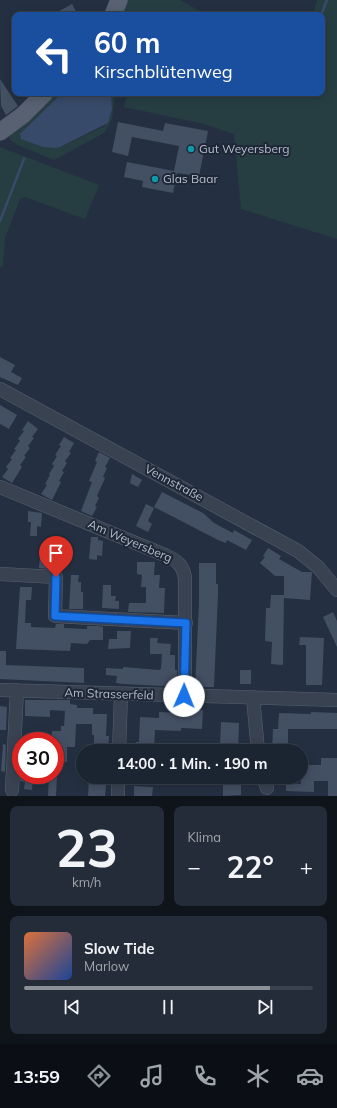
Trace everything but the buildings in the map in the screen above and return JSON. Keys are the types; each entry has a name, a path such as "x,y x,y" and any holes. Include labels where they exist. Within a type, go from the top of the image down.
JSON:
{"main road":[{"path":"115,12 119,0"},
{"path":"0,132 23,115 42,96"}],"street":[{"name":"Vennstraße","path":"0,389 298,551 318,568 337,590"},
{"name":"Am Weyersberg","path":"0,487 174,559 184,570 186,623 184,696"},
{"path":"0,574 56,577 55,616 186,623"},
{"name":"Am Strasserfeld","path":"0,690 337,700"},
{"path":"12,790 17,690"},
{"path":"119,744 121,694"},
{"path":"253,697 257,744"},
{"path":"118,784 118,796"}],"green space":[{"path":"123,0 180,0 202,12 118,12"},
{"path":"317,0 337,0 337,239 241,209 234,134 204,124 124,107 126,96 325,96 325,12 312,12 314,10"},
{"path":"51,96 59,96 19,136 58,148 105,126 108,123 110,115 111,96 115,96 112,119 104,133 54,160 18,145 10,140 9,135"},
{"path":"0,147 99,185 85,219 25,197 20,199 5,238 3,267 0,267"}],"water":[{"path":"59,96 111,96 112,109 108,123 58,148 43,147 21,139 20,134"}],"waterway":[{"path":"322,12 327,0"},
{"path":"0,221 24,159"}],"place":[{"name":"Gut Weyersberg","path":"191,149"},
{"name":"Glas Baar","path":"155,179"}],"route":[{"path":"56,577 55,616 186,623 184,696"}]}
